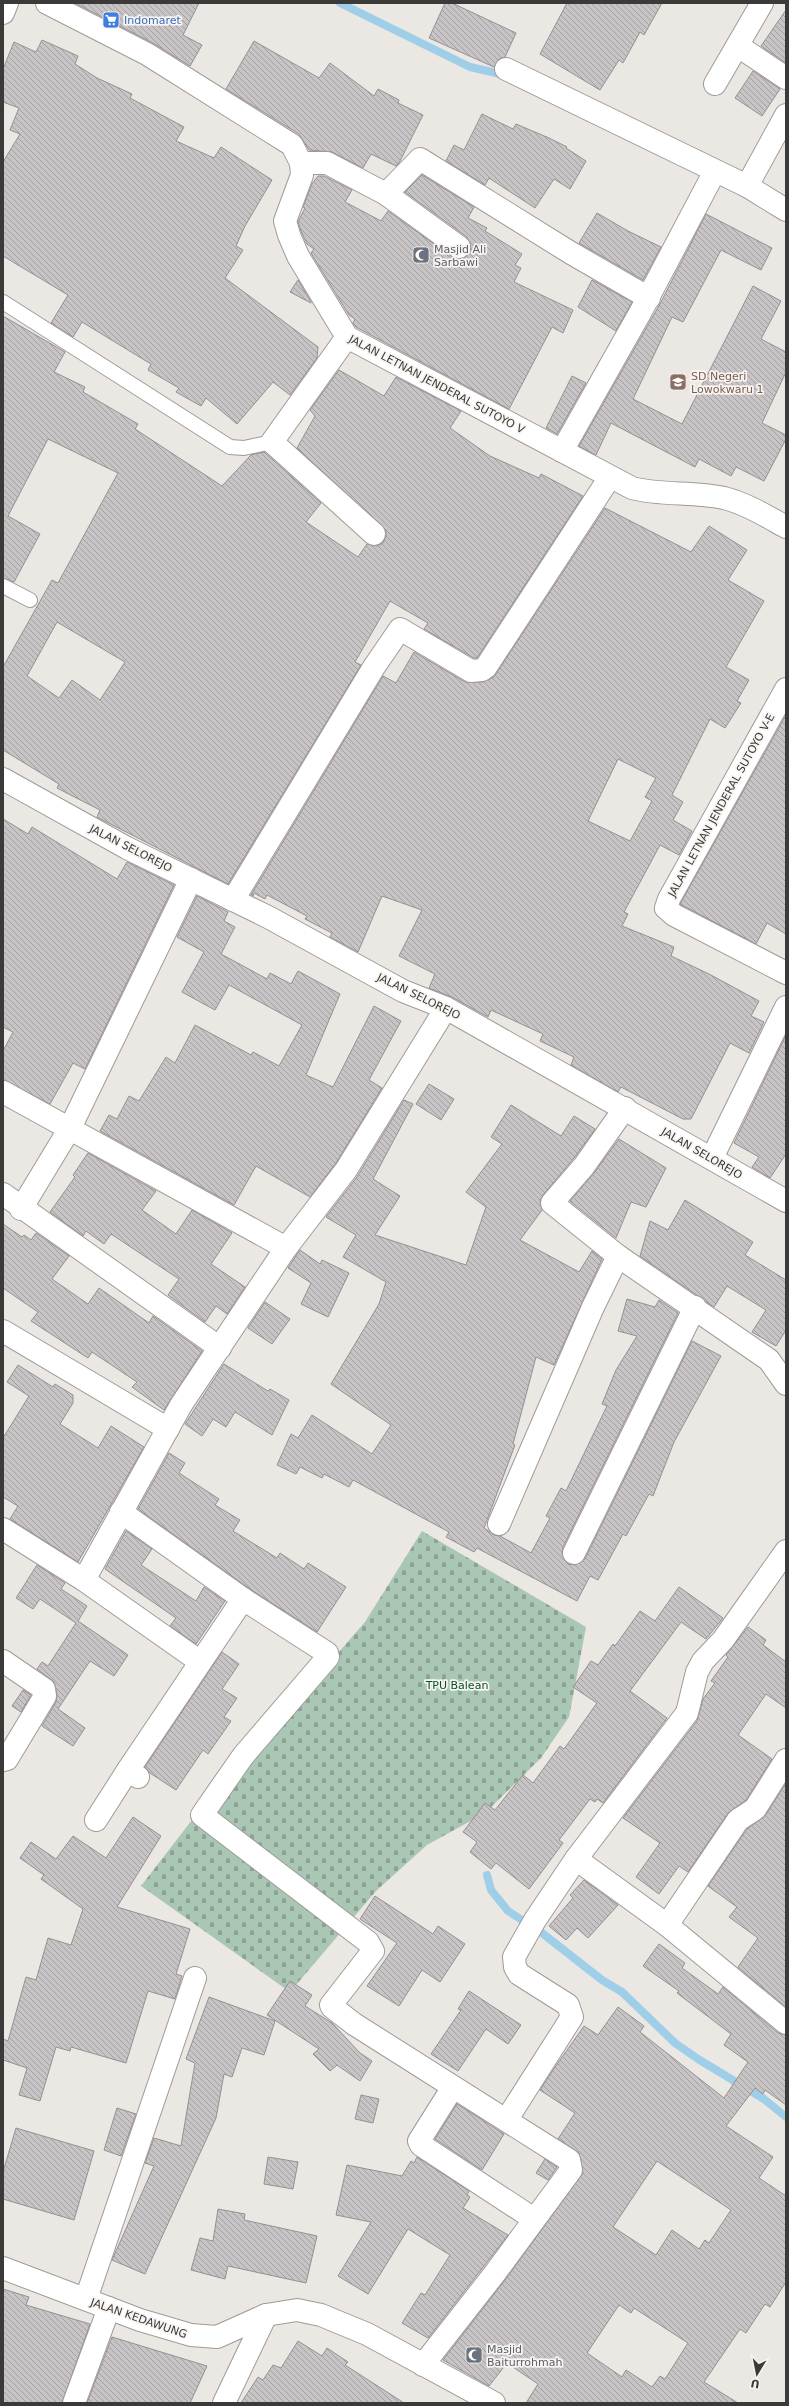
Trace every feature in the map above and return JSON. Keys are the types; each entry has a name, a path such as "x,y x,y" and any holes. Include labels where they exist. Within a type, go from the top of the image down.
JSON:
{"street":[{"path":"3,14 8,3"},
{"path":"47,3 147,54 292,145 301,163 327,163 386,194 459,247"},
{"path":"715,84 762,3"},
{"path":"738,46 786,78"},
{"path":"506,69 712,177 747,186 786,210"},
{"path":"747,186 786,115"},
{"path":"386,194 420,159 571,253 649,298"},
{"name":"JALAN LETNAN JENDERAL SUTOYO V","path":"301,163 302,175 285,222 298,256 347,337 632,488 652,493 675,492 724,498 750,507 786,527"},
{"path":"562,451 649,298 712,177"},
{"path":"347,337 272,442 374,534"},
{"path":"233,900 374,667 400,629 471,671 482,670 486,667 610,476"},
{"name":"JALAN LETNAN JENDERAL SUTOYO V-E","path":"786,689 669,899 666,908 674,915 786,973"},
{"name":"JALAN SELOREJO","path":"3,780 127,848 233,900 403,991 446,1008 625,1108 786,1201"},
{"path":"21,1209 70,1128 191,879"},
{"path":"712,1158 786,1007"},
{"path":"84,1580 168,1429 286,1248 346,1170 446,1008"},
{"path":"3,1092 286,1248"},
{"path":"625,1108 584,1166 552,1203 618,1256 695,1307 769,1360 786,1384"},
{"path":"3,1194 21,1209 220,1348"},
{"path":"499,1524 593,1307 618,1256"},
{"path":"574,1553 695,1307"},
{"path":"3,1331 168,1429"},
{"path":"121,1512 243,1599 327,1653 328,1657 243,1756 202,1815 368,1942 372,1951 332,2007 354,2024 453,2087 507,2119 569,2160 571,2165 571,2170 495,2273 423,2365"},
{"path":"3,1529 84,1580 199,1660"},
{"path":"507,2119 572,2017 568,2005 519,1974 515,1967 514,1957 531,1927 576,1859 687,1713 697,1672 702,1661 723,1640 786,1551"},
{"path":"96,1820 133,1774 199,1660 243,1599"},
{"path":"3,1661 44,1689 46,1696 8,1759 3,1760"},
{"path":"667,1925 738,1820 755,1809 786,1760"},
{"path":"576,1859 667,1925 786,2023"},
{"path":"86,2300 195,1978"},
{"path":"453,2087 419,2141 420,2145 534,2219"},
{"name":"JALAN KEDAWUNG","path":"3,2268 86,2300 191,2336 217,2337 266,2315 297,2310 321,2315 368,2334 494,2403"},
{"path":"74,2403 109,2308"},
{"path":"224,2403 266,2315"}],"lane":[{"path":"3,302 230,447 244,448 272,442"},
{"path":"3,586 30,600"}],"green space":[{"name":"TPU Balean","path":"422,1531 586,1627 569,1717 541,1758 485,1813 427,1845 376,1891 290,1992 141,1886 192,1820 200,1827 258,1745 365,1622"}],"building":[{"path":"75,3 199,3 183,35 202,45 190,66 153,43"},
{"path":"445,3 452,3 516,33 505,57 499,59 494,67 429,38"},
{"path":"567,3 662,3 644,35 640,32 623,63 619,60 600,90 540,54"},
{"path":"786,10 786,63 761,46"},
{"path":"42,40 78,56 75,64 97,78 132,94 130,98 184,127 176,141 214,158 221,147 272,180 245,226 236,246 243,250 225,278 318,347 317,358 290,395 273,382 237,424 206,398 201,406 176,392 179,388 148,370 151,364 82,322 73,337 51,323 68,295 3,256 3,162 20,134 10,130 19,108 3,102 3,69 14,42 36,52"},
{"path":"254,41 319,78 330,63 374,96 378,89 399,100 398,103 423,115 399,163 396,166 371,154 363,168 332,152 309,150 299,134 226,89"},
{"path":"753,71 780,89 762,116 735,98"},
{"path":"482,114 513,129 516,124 549,138 567,147 566,148 586,161 570,189 554,179 535,208 489,178 485,185 446,161 454,145 464,150"},
{"path":"422,175 474,207 468,218 487,228 485,231 522,254 515,265 521,268 514,282 573,310 563,333 552,327 509,409 356,327 353,323 355,319 349,315 311,253 314,249 307,244 301,231 298,222 305,208 303,207 312,184 318,176 324,176 352,190 345,202 381,221 388,211 452,257 458,259 464,258 471,249 467,237 405,192"},
{"path":"597,213 628,231 661,247 643,280 579,243"},
{"path":"706,214 772,248 761,270 721,250 683,322 672,317 633,399 682,424 753,286 781,301 761,339 786,352 786,372 762,423 786,435 786,439 764,481 736,467 731,476 699,459 695,467 611,423 596,455 579,446 660,304"},
{"path":"298,280 311,302 311,303 290,292"},
{"path":"592,280 632,302 616,331 578,307"},
{"path":"3,316 65,352 54,372 85,387 83,392 138,424 135,429 222,486 251,455 264,452 321,503 306,522 358,557 367,544 377,546 383,543 386,536 386,530 297,448 315,416 310,410 339,370 384,396 396,377 461,411 450,428 490,456 539,478 541,474 583,496 477,658 474,658 424,629 428,623 390,601 355,662 361,665 228,884 97,817 100,810 57,788 59,784 3,750 3,667 52,580 58,583 118,473 48,439 8,516 40,534 14,582 3,578","holes":["57,622 125,662 100,700 72,680 59,698 27,676"]},
{"path":"572,376 586,383 557,434 546,428"},
{"path":"605,508 691,552 709,526 747,550 728,580 764,601 726,667 749,680 737,701 741,703 725,728 710,719 672,795 683,802 673,820 692,831 679,855 660,845 624,912 628,914 622,926 674,947 671,956 709,974 759,1001 751,1016 764,1022 749,1053 730,1043 691,1119 683,1119 621,1087 618,1092 571,1065 574,1057 540,1041 543,1034 491,1010 488,1017 452,997 429,988 435,974 399,956 422,910 382,896 358,952 330,937 332,933 305,919 307,916 267,895 265,899 254,893 253,896 251,895 383,676 396,683 414,652 465,682 483,682 494,677","holes":["618,759 656,778 645,797 652,801 630,841 588,821"]},
{"path":"786,715 786,934 767,923 756,944 680,904"},
{"path":"3,819 28,834 32,827 117,879 127,862 174,885 85,1069 73,1063 50,1104 3,1080 3,1051 13,1032 3,1027"},
{"path":"197,896 228,912 224,921 235,927 221,954 267,979 270,973 291,984 298,971 340,994 306,1075 333,1087 374,1006 401,1021 369,1080 382,1088 336,1163 310,1197 256,1166 234,1205 100,1131 109,1115 117,1119 129,1096 139,1101 166,1057 175,1063 195,1025 251,1055 253,1052 279,1066 302,1025 229,985 215,1010 182,992 204,952 177,937"},
{"path":"786,1035 786,1154 770,1178 752,1167 759,1157 734,1143"},
{"path":"429,1084 454,1099 441,1120 416,1104"},
{"path":"404,1100 413,1104 373,1179 400,1196 375,1235 466,1265 486,1207 466,1192 502,1144 491,1137 511,1105 561,1136 574,1116 595,1129 574,1158 543,1195 540,1201 542,1210 520,1240 579,1272 592,1251 602,1259 554,1365 536,1357 513,1444 515,1445 484,1528 494,1535 500,1536 531,1553 550,1518 546,1516 561,1488 566,1491 607,1406 602,1404 616,1370 637,1336 618,1331 627,1299 655,1307 659,1300 678,1313 563,1547 562,1554 568,1564 575,1565 585,1559 692,1341 721,1356 674,1442 653,1496 649,1494 626,1536 623,1534 598,1580 590,1576 577,1601 477,1548 474,1552 446,1537 449,1532 353,1480 349,1487 324,1474 322,1478 300,1467 296,1474 277,1465 291,1434 298,1438 312,1415 372,1454 391,1425 331,1384 379,1304 386,1282 343,1257 356,1235 326,1217 357,1177"},
{"path":"619,1139 666,1168 646,1207 631,1202 616,1238 570,1201 594,1173"},
{"path":"88,1153 156,1191 142,1210 176,1234 192,1210 232,1233 211,1264 245,1287 227,1314 216,1306 205,1322 168,1295 179,1279 111,1234 104,1244 86,1231 83,1236 50,1212 75,1177 73,1175"},
{"path":"685,1200 753,1242 745,1255 786,1280 786,1330 776,1346 752,1332 766,1310 727,1286 714,1307 640,1256 650,1221 668,1230"},
{"path":"3,1224 22,1237 24,1235 31,1240 36,1233 69,1256 52,1279 88,1304 99,1288 149,1323 153,1316 202,1351 164,1410 132,1387 137,1382 92,1352 88,1358 31,1321 38,1312 3,1288"},
{"path":"300,1250 320,1264 322,1260 349,1273 328,1317 301,1304 311,1283 288,1268"},
{"path":"265,1302 290,1319 272,1344 248,1328"},
{"path":"224,1364 268,1391 270,1389 289,1400 272,1435 235,1412 226,1427 213,1419 202,1436 185,1424"},
{"path":"18,1365 53,1387 55,1384 73,1395 73,1403 60,1424 98,1448 111,1426 144,1447 78,1562 10,1519 18,1506 3,1497 3,1438 29,1396 7,1382"},
{"path":"169,1453 185,1463 179,1473 219,1499 215,1505 240,1520 233,1531 277,1558 280,1553 304,1569 308,1563 346,1587 317,1632 250,1589 138,1509"},
{"path":"126,1531 152,1549 141,1565 196,1601 204,1587 225,1601 196,1644 170,1626 176,1618 105,1569"},
{"path":"37,1565 65,1583 61,1589 87,1606 78,1621 128,1655 114,1676 90,1661 58,1709 85,1728 73,1746 42,1726 56,1702 57,1694 54,1682 37,1669 42,1662 48,1666 76,1623 40,1599 33,1609 16,1598"},
{"path":"679,1587 723,1618 706,1639 681,1622 630,1691 667,1718 603,1803 597,1799 595,1802 590,1799 559,1840 563,1843 529,1889 496,1863 491,1869 470,1852 477,1842 463,1832 485,1803 495,1810 523,1775 533,1783 560,1746 564,1749 597,1703 573,1687 591,1661 598,1665 613,1644 615,1646 640,1611 655,1621"},
{"path":"748,1627 766,1640 763,1645 786,1662 786,1708 766,1694 738,1735 772,1759 746,1800 728,1813 688,1872 679,1866 659,1894 636,1877 660,1843 623,1818 697,1721 703,1699 715,1683 711,1681 728,1657 726,1655"},
{"path":"222,1652 239,1664 222,1689 237,1698 224,1717 231,1721 208,1754 203,1750 176,1790 150,1773 145,1767"},
{"path":"23,1690 31,1695 21,1712 12,1706"},
{"path":"786,1783 786,2007 738,1967 758,1938 729,1917 737,1907 708,1886 747,1829 765,1816"},
{"path":"133,1817 161,1836 117,1907 190,1929 176,1974 182,1976 175,1999 148,1991 126,2063 71,2047 70,2051 56,2047 40,2101 19,2095 27,2068 3,2060 3,2039 8,2041 26,1977 36,1980 48,1938 71,1945 83,1909 41,1879 44,1875 20,1858 31,1842 56,1859 73,1836 106,1858"},
{"path":"584,1880 618,1905 588,1938 577,1928 566,1940 549,1926 573,1898 570,1895"},
{"path":"375,1896 433,1934 438,1926 465,1944 440,1982 422,1970 399,2006 367,1986 397,1943 360,1919"},
{"path":"659,1944 685,1963 682,1968 718,1994 723,1987 778,2033 786,2035 786,2105 765,2090 763,2094 755,2088 726,2126 773,2157 759,2178 786,2196 786,2282 770,2307 765,2304 746,2333 740,2329 704,2382 738,2403 526,2403 538,2384 507,2363 489,2386 443,2360 505,2280 583,2173 579,2153 558,2139 575,2113 540,2090 553,2070 584,2026 598,2035 618,2007 644,2026 640,2032 724,2098 748,2062 724,2045 731,2034 677,1993 679,1991 643,1966","holes":["657,2161 731,2210 709,2243 705,2240 699,2249 672,2230 656,2255 613,2227","619,2305 631,2313 634,2308 688,2343 665,2379 660,2376 652,2387 626,2370 622,2377 587,2353"]},
{"path":"290,1981 312,1995 305,2006 332,2023 360,2053 372,2061 360,2081 337,2065 330,2071 313,2054 319,2049 267,2015"},
{"path":"469,1991 521,2025 508,2044 486,2029 458,2071 431,2054 461,2010 458,2009"},
{"path":"209,1997 275,2021 264,2055 242,2048 232,2077 224,2074 216,2118 145,2274 112,2260 154,2166 145,2163 154,2138 181,2146 195,2063 186,2059"},
{"path":"361,2095 379,2099 373,2123 355,2119"},
{"path":"457,2104 504,2134 482,2170 435,2139"},
{"path":"117,2108 136,2114 121,2156 104,2150"},
{"path":"16,2128 94,2151 74,2220 3,2199 3,2172"},
{"path":"268,2157 298,2162 293,2189 264,2184"},
{"path":"417,2157 469,2191 467,2195 470,2197 463,2208 508,2235 428,2338 402,2323 421,2293 425,2295 450,2255 408,2229 368,2294 338,2276 371,2222 336,2215 347,2165 402,2176 411,2161 414,2163"},
{"path":"545,2159 557,2167 548,2180 536,2173"},
{"path":"218,2209 245,2214 244,2220 317,2236 306,2283 228,2266 225,2279 191,2270 200,2238 213,2241"},
{"path":"3,2289 29,2297 26,2305 90,2324 62,2403 3,2403"},
{"path":"112,2337 207,2366 190,2403 87,2403"},
{"path":"298,2341 322,2356 327,2348 348,2362 345,2365 404,2403 241,2403 258,2377 263,2380 273,2365 281,2368"}],"waterway":[{"path":"340,3 470,67 505,75"},
{"path":"487,1875 491,1890 508,1911 542,1933 602,1980 622,1992 675,2043 698,2059 764,2099 786,2117"}],"place":[{"name":"Indomaret","path":"111,20"},
{"name":"Masjid Ali Sarbawi","path":"421,255"},
{"name":"SD Negeri Lowokwaru 1","path":"678,382"},
{"name":"Masjid Baiturrohmah","path":"474,2355"}]}
